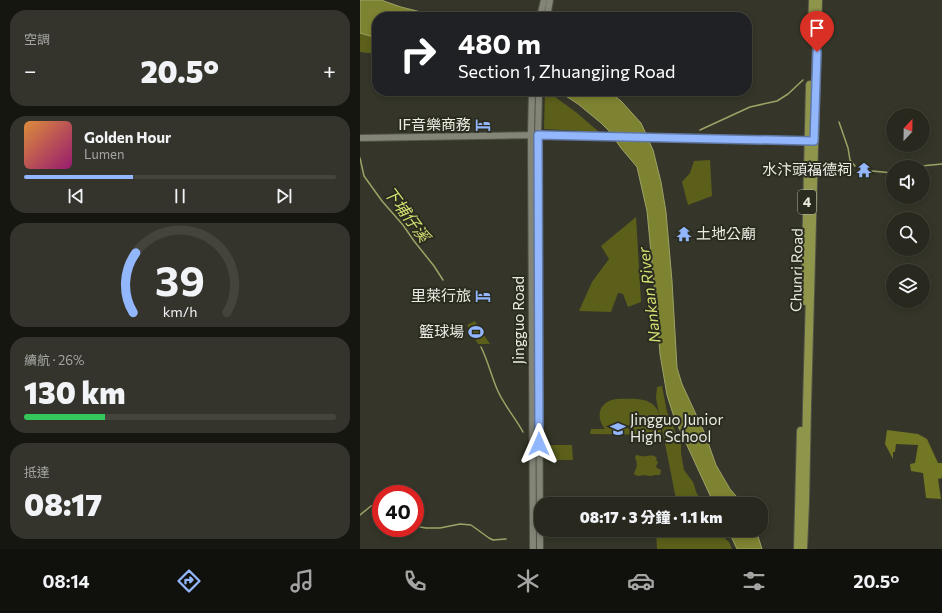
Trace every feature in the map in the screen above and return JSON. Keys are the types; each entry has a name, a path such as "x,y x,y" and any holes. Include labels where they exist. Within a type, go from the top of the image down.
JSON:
{"main road":[{"name":"Chunri Road","path":"801,528 811,141 813,0"},
{"name":"Chunri Road","path":"811,141 818,0"},
{"name":"4","path":"798,549 801,528"},
{"name":"4","path":"801,528 803,549"}],"street":[{"path":"541,12 544,0"},
{"path":"548,12 550,0"},
{"name":"Jingguo Road","path":"532,96 533,549"},
{"name":"Jingguo Road","path":"539,96 540,549"},
{"path":"360,138 538,135 811,141"}],"shaded area":[{"path":"360,0 381,0 421,12 372,12 372,37 360,33"},
{"path":"360,33 372,37 372,53 360,52"},
{"path":"545,96 554,96 599,132 544,129"},
{"path":"566,96 615,96 641,123 653,150 661,182 666,212 677,368 682,384 705,434 716,465 730,489 737,497 711,497 674,417 667,395 660,354 647,211 637,167 601,123"},
{"path":"710,160 712,196 688,205 682,182 690,173 694,161"},
{"path":"636,217 641,302 628,307 623,294 618,293 611,312 579,311 592,282 609,259 601,246"},
{"name":"籃球場","path":"475,321 490,344 478,344 467,325"},
{"path":"662,386 667,412 681,445 684,470 693,482 699,497 676,497 656,398 657,387"},
{"path":"617,399 640,399 655,406 658,411 659,419 654,430 661,430 661,435 590,434 591,429 605,429 600,419 600,410 606,403"},
{"path":"887,430 918,434 927,439 938,463 942,463 942,478 938,479 941,499 926,498 923,473 911,471 910,464 915,463 918,445 896,444 895,452 893,452 893,459 885,444"},
{"path":"546,445 572,445 573,460 546,460"},
{"path":"636,455 652,455 657,458 658,463 656,466 661,470 660,475 635,475 634,473 637,466 635,458"},
{"path":"656,537 723,537 729,542 732,549 657,549"},
{"path":"731,537 758,537 762,549 737,549"}],"waterway":[{"path":"700,130 750,107 777,101 788,94 803,80"},
{"path":"839,122 848,148 850,160 855,166"},
{"name":"下埔仔溪","path":"360,158 364,176 382,201 403,225 443,280"},
{"path":"930,165 942,164"},
{"path":"872,171 886,172"},
{"name":"下埔仔溪","path":"481,347 500,395 523,432"},
{"name":"下埔仔溪","path":"360,515 372,506"},
{"name":"下埔仔溪","path":"424,528 440,528 460,524 471,525 493,540 506,539"}],"place":[{"name":"IF音樂商務","path":"483,125"},
{"name":"水汴頭福德祠","path":"864,170"},
{"name":"土地公廟","path":"684,234"},
{"name":"里萊行旅","path":"483,296"},
{"name":"籃球場","path":"476,332"},
{"name":"Jingguo Junior High School","path":"618,429"}],"route":[{"path":"539,444 538,135 814,141 817,52"}],"water label":[{"name":"Nankan River","path":"649,295"}]}
